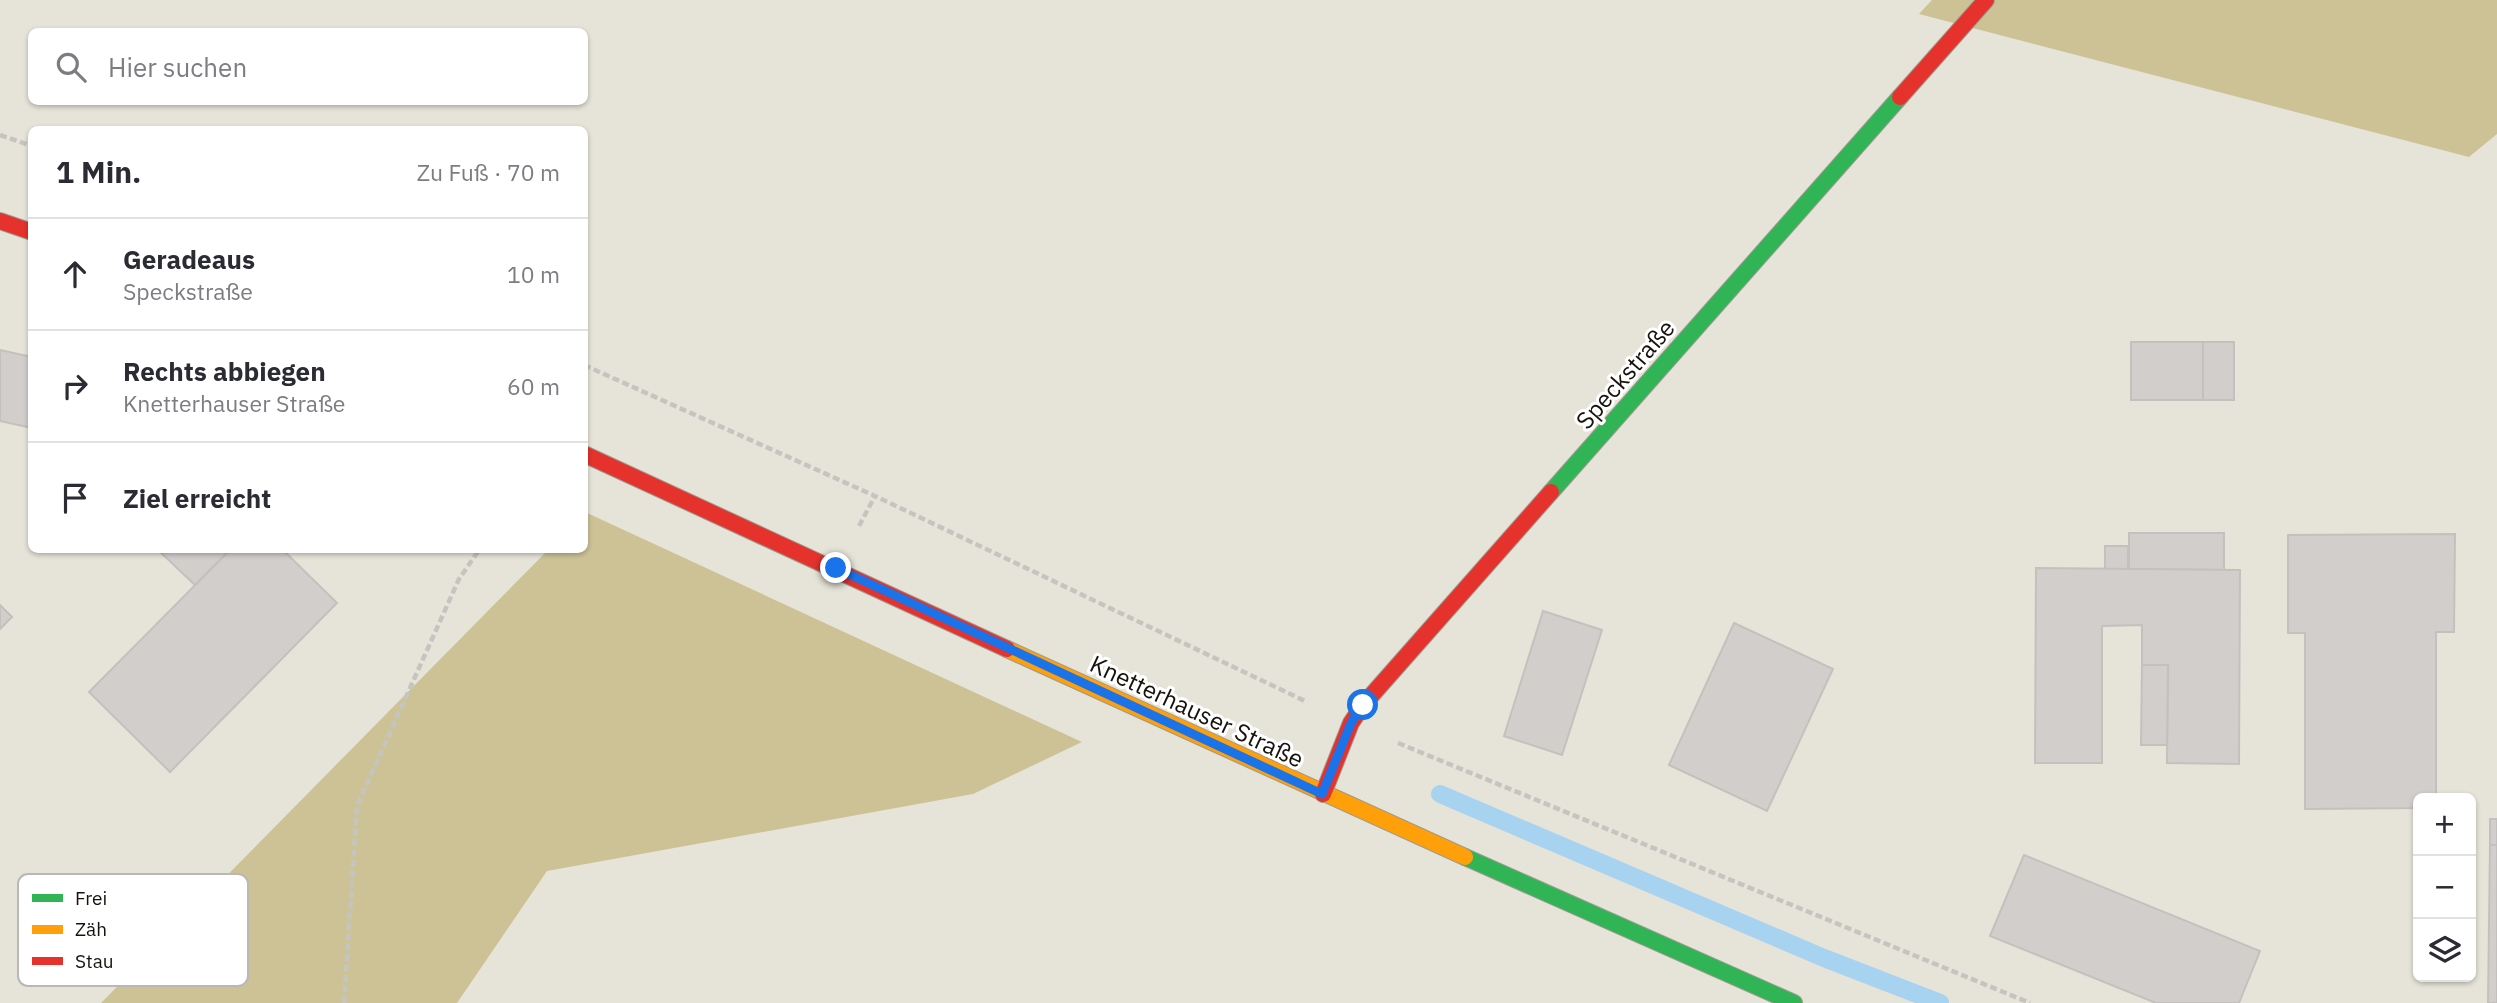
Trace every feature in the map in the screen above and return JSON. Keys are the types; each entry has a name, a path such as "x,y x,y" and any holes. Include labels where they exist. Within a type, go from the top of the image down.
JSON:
{"street":[{"name":"Speckstraße","path":"1322,794 1351,723 1363,705 1986,0"},
{"path":"0,221 28,231"},
{"name":"Knetterhauser Straße","path":"588,456 1322,794 1794,1003"}],"path":[{"path":"0,135 28,145"},
{"path":"588,367 875,496 1351,723 2030,1003"},
{"path":"344,1003 357,806 459,579 477,553"}],"shaded area":[{"path":"1932,0 2497,0 2497,134 2469,157 1919,14"},
{"path":"588,513 1082,742 973,794 547,871 457,1003 101,1003 118,986 248,986 248,874 228,874 545,553 588,553"}],"building":[{"path":"2131,342 2203,342 2203,400 2131,400"},
{"path":"2203,342 2234,342 2234,400 2203,400"},
{"path":"0,350 28,356 28,427 0,421"},
{"path":"2129,533 2224,533 2224,570 2129,569"},
{"path":"2455,534 2454,632 2436,632 2436,793 2413,793 2413,808 2305,809 2305,633 2288,633 2288,535"},
{"path":"2105,546 2128,546 2128,569 2105,569"},
{"path":"161,553 227,553 195,585"},
{"path":"227,553 286,553 337,603 170,772 89,692"},
{"path":"2036,568 2240,570 2239,764 2167,763 2168,665 2142,665 2142,625 2102,626 2102,763 2035,763"},
{"path":"0,605 12,617 0,629"},
{"path":"1543,611 1602,630 1562,755 1504,736"},
{"path":"1734,623 1833,669 1767,811 1669,765"},
{"path":"2142,665 2168,665 2167,745 2141,745"},
{"path":"2490,819 2497,819 2497,845 2490,845"},
{"path":"2490,845 2497,845 2497,1003 2488,1003"},
{"path":"2024,855 2260,951 2239,1003 2156,1003 1990,936"}],"waterway":[{"path":"1440,794 1824,958 1940,1003"}],"traffic: fast":[{"path":"1551,492 1900,97"},
{"path":"1465,857 1794,1003"}],"traffic: slow":[{"path":"1007,649 1465,857"}],"traffic: jam":[{"path":"1900,97 1986,0"},
{"path":"0,221 28,231"},
{"path":"588,456 1007,649"},
{"path":"1323,794 1351,723 1363,705 1551,492"}],"route":[{"path":"836,568 1322,794 1351,723 1363,705"}]}
